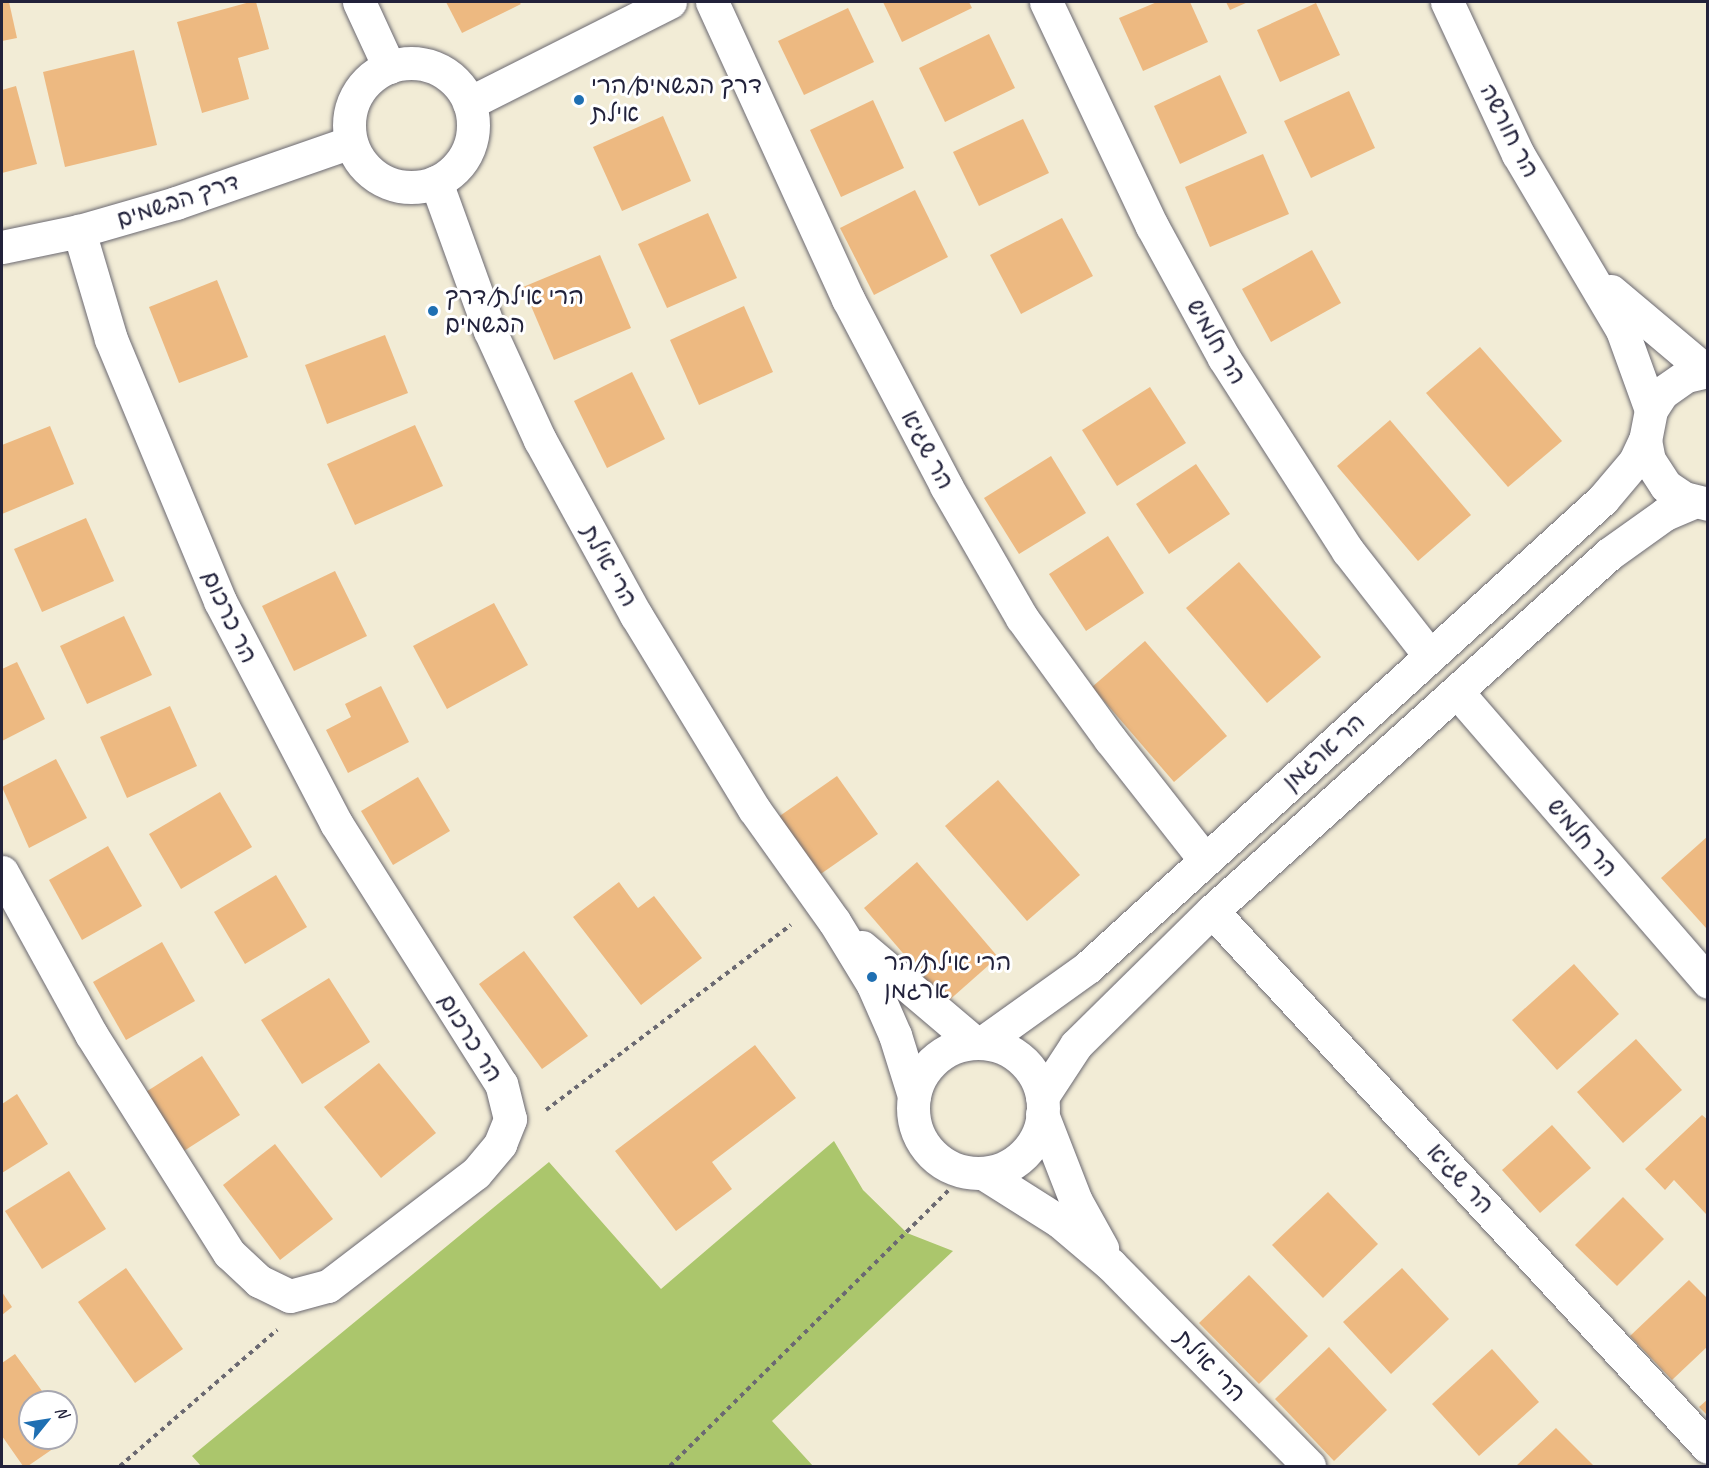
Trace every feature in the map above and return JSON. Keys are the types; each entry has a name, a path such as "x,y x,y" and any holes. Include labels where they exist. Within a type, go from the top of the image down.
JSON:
{"street":[{"path":"359,2 388,67"},
{"path":"469,103 670,2"},
{"name":"הר שגיא","path":"712,2 848,299 951,496 1022,618 1110,740 1205,860"},
{"name":"הר חלמיש","path":"1046,2 1152,226 1224,358 1348,551 1430,656"},
{"name":"הר חורשה","path":"1447,2 1518,154 1622,330 1648,425 1648,460 1659,478 1674,493 1703,504"},
{"path":"416,64 430,66 453,80 469,103 472,134 469,149 450,174 436,182 407,188 379,178 366,169 351,142 349,116 358,92 388,67 416,64"},
{"name":"דרך הבשמים","path":"2,247 79,231 176,203 351,142"},
{"name":"הרי אילת","path":"436,182 490,331 540,440 642,626 754,809 828,912 873,985 895,1035 914,1096"},
{"name":"הר כרכום","path":"2,872 91,1034 229,1253 259,1281 290,1296 328,1286 476,1173 500,1144 510,1119 501,1084 336,823 220,601 111,339 79,231"},
{"name":"הר חורשה","path":"1580,256 1641,319 1707,371"},
{"name":"הר ארגמן","path":"978,1043 1088,967 1603,499 1635,461 1662,393 1677,380 1707,371"},
{"name":"הר ארגמן","path":"1042,1106 1076,1045 1212,911 1458,693 1609,554 1665,514 1703,504"},
{"name":"הר חלמיש","path":"1458,693 1707,982"},
{"name":"הר שגיא","path":"1212,911 1707,1447"},
{"name":"הרי אילת","path":"828,912 896,979 978,1043"},
{"path":"978,1043 1009,1051 1021,1060 1031,1070 1042,1106 1033,1143 1023,1154 1011,1164 975,1173 941,1161 926,1145 916,1125 914,1096 926,1070 936,1059 947,1051 978,1043"},
{"name":"הרי אילת","path":"1042,1106 1076,1202 1112,1265"},
{"name":"הרי אילת","path":"975,1173 1059,1221 1112,1265 1309,1467"}],"path":[{"path":"500,1144 828,912"},
{"path":"670,1467 975,1173"},
{"path":"120,1467 283,1325"}],"green space":[{"path":"834,1141 863,1190 907,1233 953,1251 772,1421 813,1466 201,1466 192,1456 549,1162 661,1289"}],"building":[{"path":"2,2 9,2 17,38 2,41"},
{"path":"256,2 269,49 238,58 249,99 202,113 177,22"},
{"path":"446,2 519,2 521,4 462,33"},
{"path":"883,2 969,2 972,8 902,42"},
{"path":"1157,2 1190,2 1208,42 1143,71 1119,18"},
{"path":"1226,2 1248,2 1230,10"},
{"path":"1316,3 1340,55 1280,82 1257,30"},
{"path":"848,8 874,62 804,95 778,41"},
{"path":"989,34 1015,88 945,122 919,68"},
{"path":"134,50 157,145 65,167 43,72"},
{"path":"1220,75 1247,133 1180,164 1154,106"},
{"path":"16,86 37,164 2,173 2,90"},
{"path":"1349,91 1375,148 1311,178 1284,121"},
{"path":"873,100 904,168 841,197 810,130"},
{"path":"663,116 691,181 622,211 593,147"},
{"path":"1023,119 1049,173 979,206 953,152"},
{"path":"1263,154 1289,214 1210,247 1185,187"},
{"path":"915,190 948,257 874,295 840,228"},
{"path":"708,213 737,278 667,308 638,244"},
{"path":"1062,218 1093,276 1021,314 990,255"},
{"path":"1312,250 1341,303 1271,342 1242,289"},
{"path":"600,255 631,328 554,360 523,287"},
{"path":"217,280 248,357 179,383 149,307"},
{"path":"744,306 773,372 699,405 670,340"},
{"path":"385,335 408,393 327,424 305,365"},
{"path":"1480,347 1562,441 1508,487 1426,393"},
{"path":"632,372 665,439 607,468 574,401"},
{"path":"1150,387 1186,443 1117,486 1082,430"},
{"path":"1390,420 1471,515 1418,561 1337,466"},
{"path":"415,425 443,486 355,525 327,464"},
{"path":"50,426 74,484 2,514 2,445"},
{"path":"1051,456 1086,513 1019,554 984,498"},
{"path":"1196,464 1230,514 1169,554 1136,504"},
{"path":"86,518 114,581 42,612 14,549"},
{"path":"1108,536 1144,593 1086,631 1049,574"},
{"path":"1239,562 1321,657 1267,703 1186,608"},
{"path":"335,571 367,636 294,671 262,606"},
{"path":"494,603 528,665 447,709 413,646"},
{"path":"124,616 152,675 87,704 60,646"},
{"path":"1145,641 1227,736 1174,782 1092,687"},
{"path":"17,662 45,719 2,741 2,669"},
{"path":"381,686 409,742 348,773 326,730 351,717 345,704"},
{"path":"170,706 197,766 127,798 100,737"},
{"path":"56,759 87,818 29,848 2,787"},
{"path":"837,776 878,834 815,878 774,820"},
{"path":"418,777 450,831 393,865 361,811"},
{"path":"998,780 1080,875 1027,921 945,826"},
{"path":"220,792 252,847 181,889 149,834"},
{"path":"1708,836 1708,927 1706,928 1661,878"},
{"path":"108,846 142,906 82,940 49,880"},
{"path":"917,862 998,957 946,1003 864,908"},
{"path":"276,875 307,927 245,964 214,912"},
{"path":"619,882 638,908 654,896 702,958 641,1005 573,917"},
{"path":"162,942 195,1001 126,1040 93,982"},
{"path":"524,951 588,1036 542,1069 479,984"},
{"path":"1574,964 1619,1014 1557,1070 1512,1020"},
{"path":"329,978 370,1042 302,1084 261,1020"},
{"path":"1636,1039 1682,1090 1623,1143 1577,1092"},
{"path":"755,1045 796,1098 712,1162 732,1189 676,1231 615,1151"},
{"path":"202,1056 240,1115 176,1156 138,1097"},
{"path":"379,1063 436,1133 381,1178 324,1107"},
{"path":"17,1094 48,1144 2,1173 2,1104"},
{"path":"1702,1115 1708,1120 1706,1214 1674,1180 1665,1190 1645,1169"},
{"path":"1552,1125 1591,1168 1540,1213 1502,1170"},
{"path":"275,1144 333,1219 280,1260 223,1185"},
{"path":"69,1171 106,1229 42,1269 5,1211"},
{"path":"1328,1192 1378,1244 1323,1298 1272,1245"},
{"path":"1623,1197 1664,1239 1617,1286 1575,1245"},
{"path":"126,1268 183,1349 135,1383 78,1302"},
{"path":"1402,1268 1449,1319 1391,1374 1343,1322"},
{"path":"1249,1275 1308,1336 1259,1384 1199,1323"},
{"path":"1689,1280 1708,1299 1708,1346 1672,1380 1630,1336"},
{"path":"2,1292 12,1307 2,1315"},
{"path":"1329,1347 1387,1410 1334,1461 1275,1399"},
{"path":"1492,1349 1539,1402 1479,1456 1432,1404"},
{"path":"15,1354 41,1390 18,1390 18,1450 51,1450 28,1466 23,1466 2,1436 2,1363"},
{"path":"1708,1399 1708,1416 1699,1407"},
{"path":"1556,1428 1594,1466 1516,1466"}],"place":[{"name":"דרך הבשמים/הרי אילת","path":"579,100"},
{"name":"הרי אילת/דרך הבשמים","path":"433,311"},
{"name":"הרי אילת/הר ארגמן","path":"872,977"}]}
